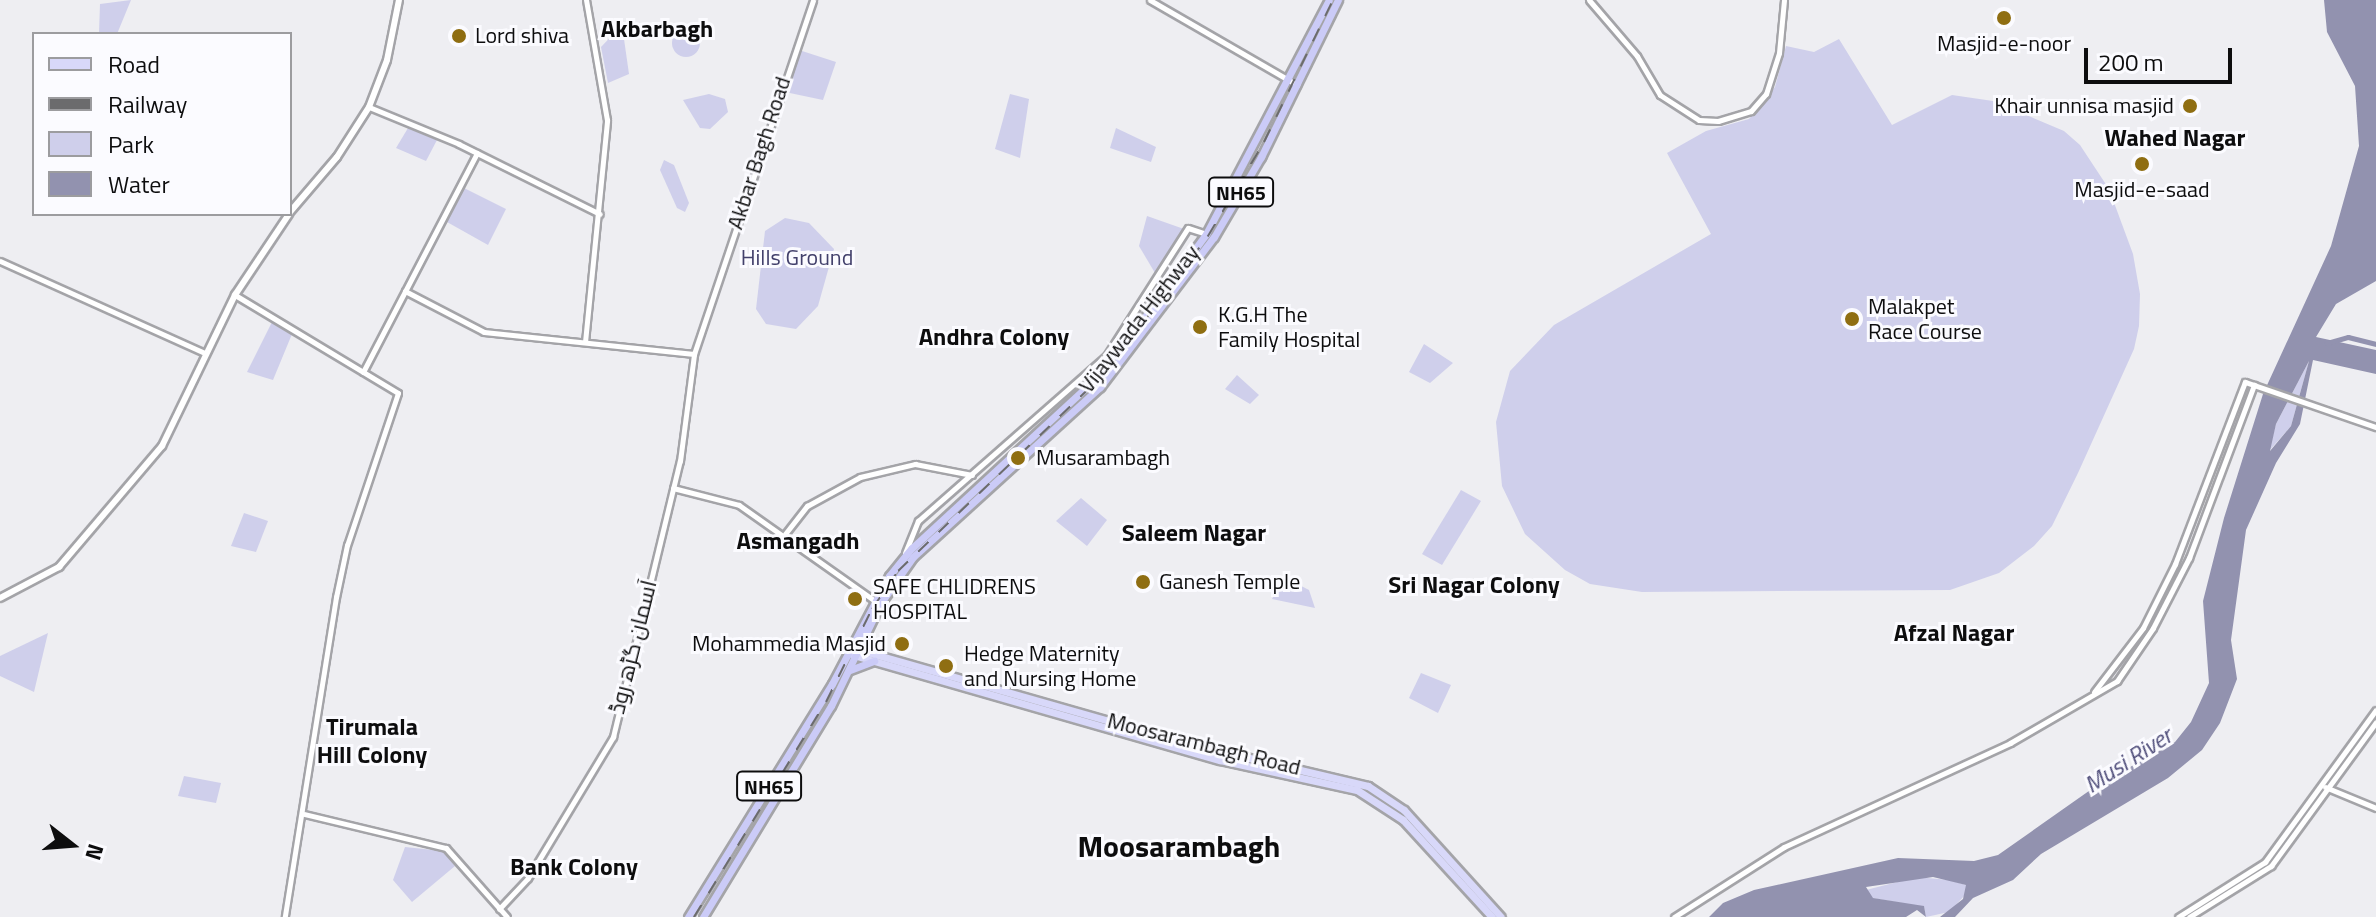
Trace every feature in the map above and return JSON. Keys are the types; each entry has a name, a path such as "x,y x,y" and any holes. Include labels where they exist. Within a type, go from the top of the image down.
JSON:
{"highway":[{"name":"Vijaywada Highway","path":"703,917 849,671 875,601 904,558 1084,396 1206,234 1329,0"},
{"name":"Vijaywada Highway","path":"688,917 854,652 880,604 913,557 1084,396 1214,237 1298,85 1338,0"},
{"path":"849,671 874,661"},
{"path":"785,741 793,746"},
{"path":"758,803 767,812"}],"main road":[{"path":"292,210 337,157 369,107 387,60 399,0"},
{"path":"0,598 59,567 90,535 162,446 235,295 287,216"},
{"name":"Moosarambagh Road","path":"854,652 874,661 1220,760 1357,790 1403,820 1492,917"},
{"name":"Moosarambagh Road","path":"854,652 1186,743 1368,786 1404,810 1501,917"}],"street":[{"path":"585,342 607,120 586,0"},
{"name":"Akbar Bagh Road","path":"694,354 813,0"},
{"path":"1150,0 1298,85"},
{"path":"1589,0 1637,56 1660,95 1699,120 1718,121 1751,111 1766,94 1782,35 1784,0"},
{"path":"369,107 477,153 600,214"},
{"path":"363,372 477,153"},
{"path":"904,558 918,521 1106,356 1188,228 1206,234"},
{"path":"0,261 205,353"},
{"path":"405,291 484,332 694,354"},
{"path":"235,295 398,393 347,545 285,917"},
{"name":"آسمان گڑھ روڈ","path":"499,909 528,878 613,737 673,488 694,354"},
{"path":"2093,693 2130,648 2163,588 2245,382 2376,427"},
{"path":"1674,917 1784,847 2010,743 2117,681 2171,596 2257,387"},
{"path":"785,534 807,506 860,477 915,464 972,475"},
{"path":"673,488 724,497 785,534 809,557 875,601"},
{"path":"2189,917 2271,866 2376,710"},
{"path":"2178,917 2265,862 2376,722"},
{"path":"2325,787 2376,808"},
{"path":"304,814 446,848 507,917"}],"green space":[{"path":"131,0 118,32 99,32 100,4"},
{"path":"622,25 629,74 608,83 601,47"},
{"path":"686,29 696,33 700,43 696,53 686,57 676,53 672,43 676,33"},
{"name":"Malakpet Race Course","path":"1839,39 1892,125 1952,95 1993,101 2064,131 2080,145 2109,189 2133,254 2140,294 2139,326 2134,349 2078,473 2052,526 2034,546 1999,573 1950,590 1642,592 1590,584 1565,570 1525,534 1502,486 1496,422 1510,371 1554,325 1711,234 1667,153 1706,131 1749,119 1775,87 1786,46 1814,52"},
{"path":"799,50 836,62 823,100 785,92"},
{"path":"709,94 725,99 728,112 710,129 700,128 683,100"},
{"path":"1010,94 1029,99 1020,158 995,149"},
{"path":"408,128 437,140 426,161 396,148"},
{"path":"1116,128 1156,147 1151,162 1110,148"},
{"path":"664,160 674,165 689,203 685,212 677,208 660,170"},
{"path":"464,188 506,209 488,245 447,222"},
{"path":"1147,216 1184,229 1155,273 1139,246"},
{"name":"Hills Ground","path":"785,218 809,223 834,249 818,306 796,329 766,324 756,309 765,231"},
{"path":"272,322 292,334 273,380 247,372"},
{"path":"1424,344 1453,363 1430,383 1409,372"},
{"path":"2309,361 2291,426 2269,451 2276,424"},
{"path":"1237,375 1259,395 1250,404 1225,389"},
{"path":"1461,490 1481,501 1442,565 1422,554"},
{"path":"1081,498 1107,520 1087,546 1056,521"},
{"path":"244,513 268,521 256,552 231,546"},
{"path":"1284,577 1309,590 1315,608 1272,599"},
{"path":"48,633 34,692 0,676 0,656"},
{"path":"1421,673 1451,685 1438,713 1409,698"},
{"path":"184,776 221,783 216,803 178,796"},
{"path":"405,847 443,851 455,866 412,902 393,880"},
{"path":"1917,877 1966,885 1967,893 1949,912 1926,917 1924,907 1872,898 1866,890"}],"water":[{"path":"2324,0 2376,0 2376,281 2336,304 2316,337 2376,350 2376,374 2313,360 2300,424 2276,463 2246,530 2231,640 2237,679 2220,723 2202,750 2168,778 2041,854 2013,880 1973,898 1955,917 1940,917 1963,899 1966,885 1933,877 1866,887 1873,898 1924,906 1926,917 1917,910 1906,917 1709,917 1723,903 1754,890 1898,858 1974,861 1998,855 2096,786 2175,742 2191,722 2209,683 2203,601 2224,518 2263,394 2331,246 2359,146 2355,86 2327,32","holes":["2309,361 2291,426 2270,451 2276,424"]}],"waterway":[{"path":"2327,343 2348,337 2376,344"}],"railway":[{"path":"694,917 826,702 872,609 898,571 1107,371 1208,236 1264,142 1333,0"}],"place":[{"name":"Masjid-e-noor","path":"2004,18"},
{"name":"Lord shiva","path":"459,36"},
{"name":"Khair unnisa masjid","path":"2190,106"},
{"name":"Masjid-e-saad","path":"2142,164"},
{"name":"Malakpet Race Course","path":"1852,319"},
{"name":"K.G.H The Family Hospital","path":"1200,327"},
{"name":"Musarambagh","path":"1018,458"},
{"name":"Ganesh Temple","path":"1143,582"},
{"name":"SAFE CHLIDRENS HOSPITAL","path":"855,599"},
{"name":"Mohammedia Masjid","path":"902,644"},
{"name":"Hedge Maternity and Nursing Home","path":"946,666"}],"district":[{"name":"Akbarbagh","path":"657,29"},
{"name":"Wahed Nagar","path":"2175,138"},
{"name":"Andhra Colony","path":"994,337"},
{"name":"Saleem Nagar","path":"1194,533"},
{"name":"Asmangadh","path":"798,541"},
{"name":"Sri Nagar Colony","path":"1474,585"},
{"name":"Afzal Nagar","path":"1954,633"},
{"name":"Tirumala Hill Colony","path":"372,741"},
{"name":"Moosarambagh","path":"1179,846"},
{"name":"Bank Colony","path":"574,867"}],"water label":[{"name":"Musi River","path":"2128,760"}]}
